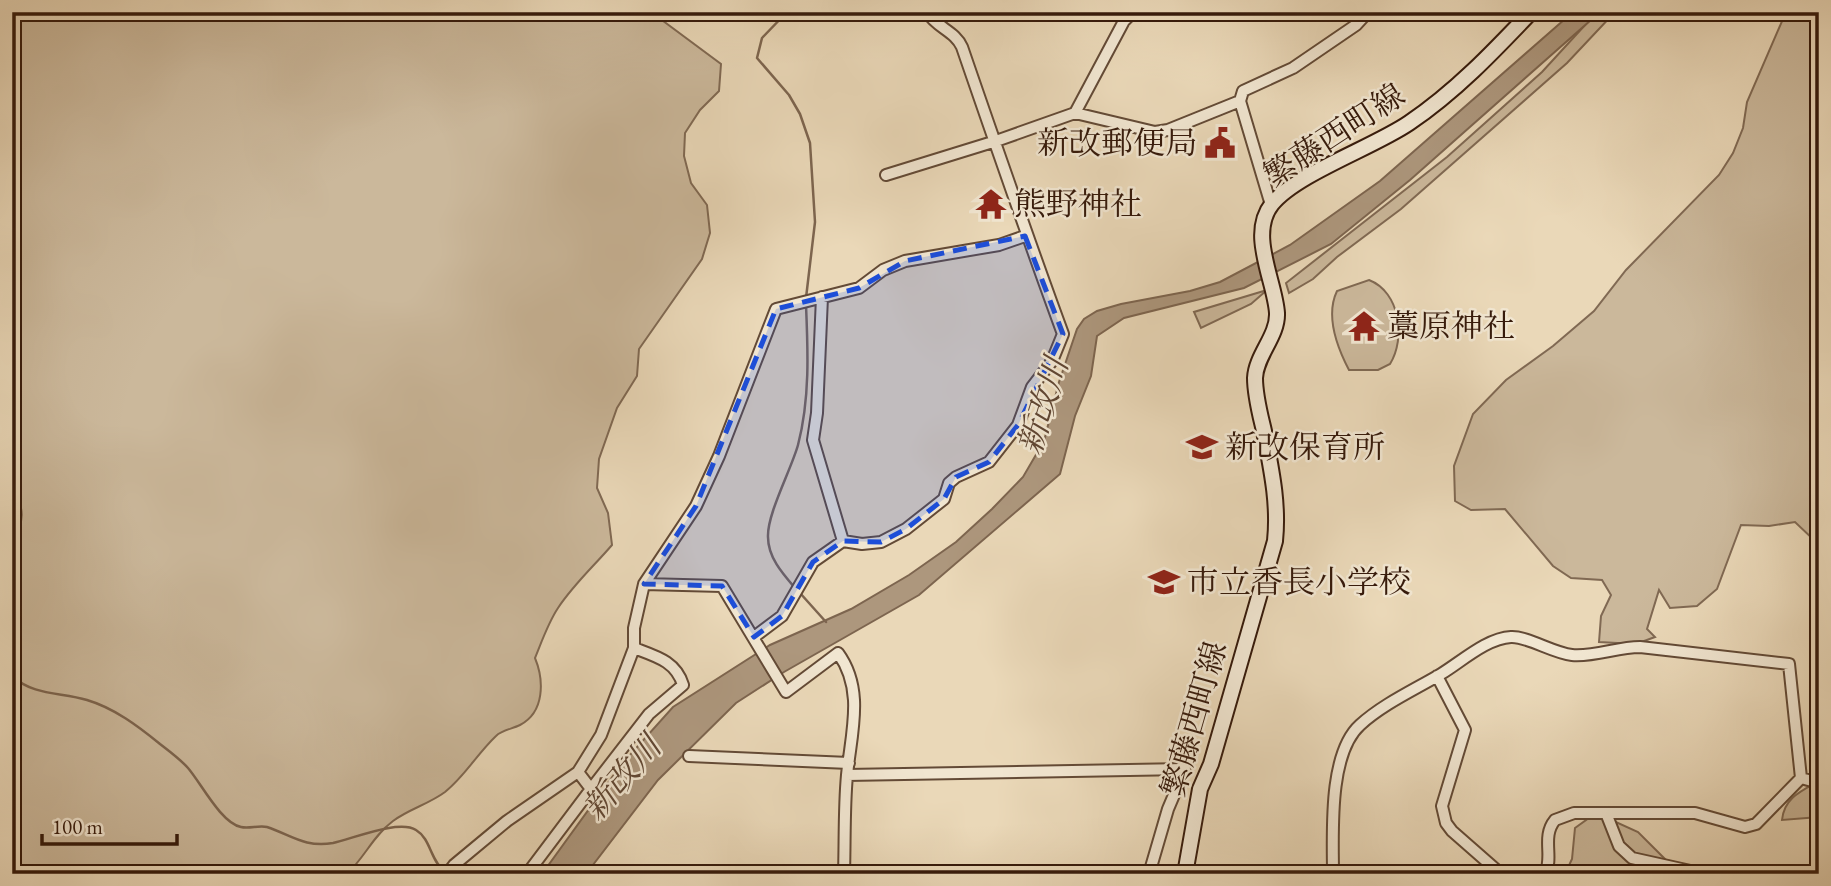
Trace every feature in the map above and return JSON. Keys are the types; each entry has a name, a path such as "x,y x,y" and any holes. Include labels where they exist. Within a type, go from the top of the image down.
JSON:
{"main road":[{"name":"繁藤西町線","path":"1185,874 1200,789 1211,764 1275,541 1275,483 1256,394 1255,375 1275,326 1274,299 1264,249 1264,224 1271,205 1290,188 1409,123 1475,71 1531,12"}],"street":[{"path":"754,637 782,616 813,562 843,541 862,544 881,542 906,529 944,499 949,483 956,477 989,462 1018,425 1032,387 1052,361 1063,334 1025,236 996,141 957,37 936,26 927,12"},
{"path":"1075,113 1124,21 1133,12"},
{"path":"886,175 1075,113 1155,132 1168,130 1240,101 1247,88 1293,68 1356,25 1367,12"},
{"path":"1240,101 1271,205"},
{"path":"447,874 454,864 506,821 578,772 601,735 634,648 634,628 644,584 696,506 719,456 776,309 859,288 883,270 905,261 999,245 1025,236"},
{"path":"822,297 817,413 813,440 843,541"},
{"path":"644,584 722,586 786,692 838,653 850,669 855,697 848,769 844,874"},
{"path":"1333,874 1337,782 1350,737 1360,725 1485,647 1513,637 1569,655 1588,655 1623,647 1640,647 1789,664 1801,778"},
{"path":"527,874 649,714 683,685 680,675 665,659 634,648"},
{"path":"1437,677 1465,730 1442,806 1446,823 1501,874"},
{"path":"689,756 848,769 1185,769 1168,810 1149,874"},
{"path":"578,772 591,789"},
{"path":"1801,778 1819,783"},
{"path":"1545,874 1549,866 1547,835 1555,820 1574,813 1695,813 1745,827 1756,824 1801,778"},
{"path":"1606,813 1619,846 1632,858 1704,874"}],"highlighted area":[{"path":"1025,236 1063,334 1018,425 989,462 956,477 944,499 906,529 881,542 843,541 813,562 782,616 754,637 722,586 644,584 696,506 776,309 859,288 905,261"}],"shaded area":[{"path":"12,12 651,12 721,64 719,91 700,110 685,133 684,156 691,183 707,205 710,233 702,259 639,349 637,376 617,408 599,459 597,488 608,513 612,545 570,591 548,626 535,658 541,685 534,712 520,725 496,736 445,792 386,827 347,874 12,874"},
{"path":"1597,12 1615,12 1567,63 1401,209 1337,257 1313,279 1289,293 1286,283 1447,157 1542,72"},
{"path":"1786,12 1819,12 1819,541 1815,541 1795,522 1769,526 1741,525 1717,589 1697,606 1670,608 1659,590 1647,629 1655,637 1636,644 1599,642 1601,616 1611,595 1602,580 1571,578 1553,566 1505,509 1471,510 1455,501 1454,466 1473,414 1506,380 1553,346 1594,311 1626,270 1719,175 1733,153 1743,128 1747,102"},
{"name":"藁原神社","path":"1369,280 1388,295 1393,305 1399,329 1398,342 1390,364 1378,370 1349,370 1334,331 1334,301 1337,291"},
{"path":"1267,290 1251,304 1201,328 1194,312"},
{"path":"1819,781 1819,817 1782,820 1783,812 1790,801"},
{"path":"1596,813 1638,832 1666,860 1725,874 1565,874 1572,859 1575,828"}],"water":[{"name":"新改川","path":"1573,12 1600,12 1410,180 1331,244 1244,288 1124,318 1097,336 1091,376 1075,416 1060,474 919,595 784,672 736,703 658,780 586,874 542,874 621,765 673,707 770,645 851,609 909,575 956,542 992,509 1023,477 1044,441 1059,382 1077,329 1084,319 1097,311 1121,304 1190,291 1220,282 1290,245 1380,181"},
{"path":"19,502 21,522 12,540 12,503"}],"waterway":[{"path":"787,12 762,38 757,58 789,95 800,114 810,143 815,222 806,298"},
{"path":"795,588 773,558 768,537 771,516 798,445 805,410 806,305"},
{"path":"800,593 826,622"},
{"path":"12,676 29,687 87,700 125,718 185,765 219,811 234,824 267,827 314,844 333,843 387,828 408,827 421,834 436,862 445,872"}],"place":[{"name":"新改郵便局","path":"1220,143"},
{"name":"熊野神社","path":"991,204"},
{"name":"藁原神社","path":"1364,326"},
{"name":"新改保育所","path":"1202,447"},
{"name":"市立香長小学校","path":"1164,582"}]}
